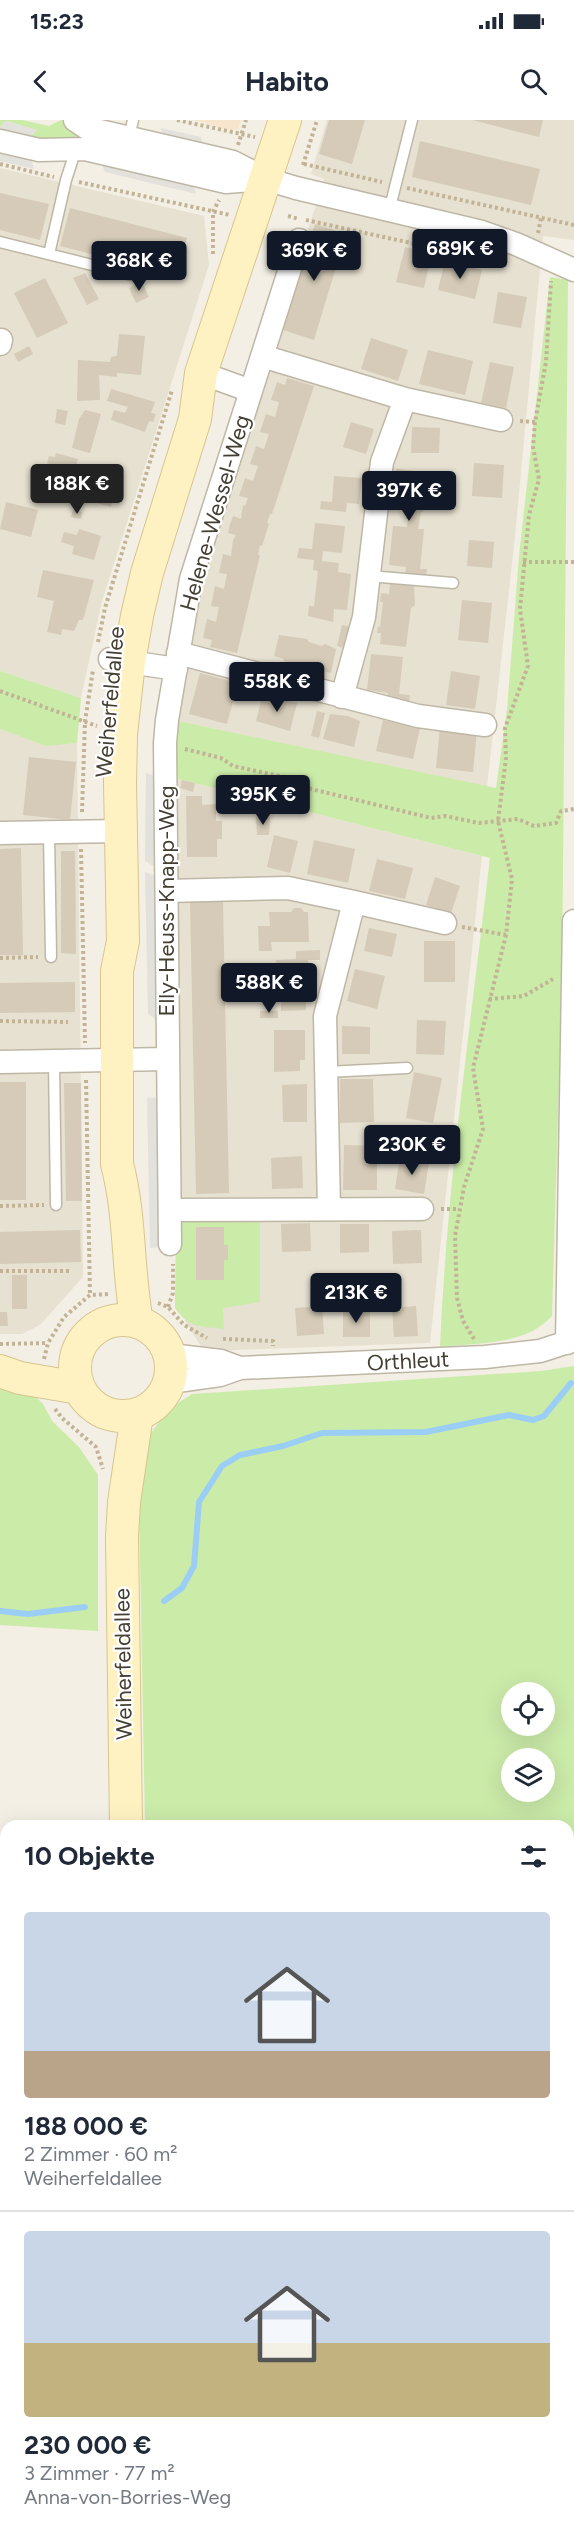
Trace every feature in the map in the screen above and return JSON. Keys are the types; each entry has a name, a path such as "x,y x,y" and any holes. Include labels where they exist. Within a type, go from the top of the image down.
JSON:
{"main road":[{"name":"Weiherfeldallee","path":"115,1305 126,1195 117,1164 117,971 105,940 121,734 120,661 129,570 178,413 201,373 250,219 285,120"},
{"name":"Weiherfeldallee","path":"112,832 104,729 120,661"},
{"path":"115,1305 152,1329 163,1340 170,1368 163,1396 152,1408 124,1415 98,1410 79,1388 75,1373 76,1357 88,1335 115,1305"},
{"path":"0,1370 21,1363 76,1357"},
{"path":"0,1370 20,1378 79,1388"},
{"name":"Weiherfeldallee","path":"124,1415 122,1537 126,1820"}],"street":[{"path":"75,120 87,128 129,139 226,182 266,179 482,232 516,244 574,270"},
{"path":"0,141 39,150 76,148 129,139"},
{"name":"Helene-Wessel-Weg","path":"165,743 191,579 299,240"},
{"path":"262,356 405,399 501,420"},
{"name":"Helene-Wessel-Weg","path":"201,373 251,391"},
{"path":"342,697 364,617 382,462 405,399"},
{"path":"120,661 177,661 418,716 485,725"},
{"name":"Elly-Heuss-Knapp-Weg","path":"165,743 170,1244"},
{"path":"0,833 112,832"},
{"path":"167,891 288,888 445,923"},
{"path":"329,1209 325,1016 354,902"},
{"path":"570,1342 574,921"},
{"path":"0,1062 167,1059"},
{"path":"170,1210 422,1209"},
{"name":"Orthleut","path":"170,1368 220,1375 240,1368 485,1357 540,1351 570,1342"}],"lane":[{"path":"389,211 412,120"},
{"path":"49,254 76,148"},
{"path":"0,242 136,276"},
{"path":"369,576 453,583"},
{"path":"49,833 51,957"},
{"path":"54,1062 56,1205"},
{"path":"326,1072 407,1068"}],"path":[{"path":"177,120 242,134 246,120"},
{"path":"308,151 317,120"},
{"path":"0,164 213,212"},
{"path":"304,164 574,225"},
{"path":"288,216 508,265"},
{"path":"485,1357 464,1321 457,1298 456,1236 464,1187 483,1129 472,1068 506,935 512,879 498,821 506,758 505,728 528,666 520,609 529,515 539,479 534,439 546,362 551,274"},
{"path":"523,562 574,562"},
{"path":"0,691 104,729"},
{"path":"165,743 221,758 232,766 289,778 298,786 431,818 445,816 479,823 518,819 534,826 556,823 561,812 574,808"},
{"path":"445,923 506,935"},
{"path":"0,958 51,957"},
{"path":"489,999 524,996 555,978 573,976"},
{"path":"0,1021 69,1022"},
{"path":"85,1061 115,1305"},
{"path":"0,1206 56,1205"},
{"path":"168,1307 173,1293 173,1253 170,1244"},
{"path":"0,1271 71,1271"},
{"path":"0,1344 48,1343 64,1317 149,1299 168,1307 183,1325 208,1339 273,1341 274,1368"},
{"path":"49,1400 62,1418 96,1447 104,1471"}],"shaded area":[{"path":"193,120 241,120 238,129 230,130"},
{"path":"327,120 574,120 574,240 543,236 515,537 487,787 178,721 177,702 201,570 324,179 311,174"},
{"path":"6,121 37,130 28,139 0,133 0,127"},
{"path":"161,128 201,137 204,151 165,142"},
{"path":"0,147 29,153 34,169 0,161"},
{"path":"99,158 191,179 196,194 105,172"},
{"path":"0,168 204,216 209,265 102,601 81,698 0,671"},
{"path":"0,729 45,745 77,743 83,1277 40,1325 22,1334 0,1334"},
{"path":"146,773 159,777 159,869 145,861"},
{"path":"171,777 482,856 430,1343 204,1351 185,1321"},
{"path":"145,872 160,878 161,1023 148,1014"},
{"path":"160,1097 163,1247 150,1248 147,1098"}],"green space":[{"path":"0,120 22,120 49,126 61,120 97,140 28,139 37,130 6,121 0,127"},
{"path":"550,277 568,280 562,984 552,1316 541,1326 515,1338 440,1347 454,1163 490,858 171,777 178,721 496,788 507,710 519,556"},
{"path":"0,671 81,698 77,743 46,746 0,729"},
{"path":"260,1218 260,1302 223,1308 224,1329 202,1327 186,1320 175,1308 176,1219"},
{"path":"574,1366 574,1820 145,1820 138,1450 169,1409 192,1394 541,1371"},
{"path":"0,1386 29,1390 43,1404 53,1422 79,1447 98,1475 98,1631 0,1625"}],"building":[{"path":"329,120 365,120 352,164 319,154"},
{"path":"472,120 543,120 539,137"},
{"path":"420,141 540,169 531,205 412,177"},
{"path":"0,193 49,204 40,240 0,230"},
{"path":"70,208 187,238 177,276 60,246"},
{"path":"315,224 346,234 314,340 283,330"},
{"path":"405,247 432,253 424,288 396,282"},
{"path":"445,261 482,270 475,299 438,290"},
{"path":"85,273 99,299 87,305 73,278"},
{"path":"45,278 68,323 37,338 14,293"},
{"path":"142,282 149,297 136,303 129,288"},
{"path":"498,292 527,297 521,328 493,323"},
{"path":"119,334 145,336 141,375 117,373 117,377 99,375 100,400 77,401 78,360 110,362 111,357 117,356"},
{"path":"371,338 408,350 398,381 361,369"},
{"path":"29,346 33,354 18,362 14,354"},
{"path":"428,350 473,361 465,395 419,384"},
{"path":"490,362 514,367 506,408 481,403"},
{"path":"287,378 314,386 272,514 267,523 269,524 262,546 260,545 258,555 260,555 237,653 210,647 212,640 203,638 207,619 216,622 219,607 211,606 215,586 224,589 227,574 219,573 223,554 231,556 236,535 228,533 230,524 233,516 241,519 243,505 245,506 248,498 239,496 245,478 253,481 258,466 250,464 256,446 264,449 269,434 260,432 266,414 275,417 279,402 271,400 277,382 285,385"},
{"path":"111,389 155,402 151,413 156,414 153,422 149,421 145,432 111,420 114,410 125,413 128,407 107,401"},
{"path":"57,409 68,411 65,425 55,423"},
{"path":"85,410 101,414 90,453 72,448 79,419"},
{"path":"351,422 374,429 366,454 343,447"},
{"path":"412,427 440,428 439,453 411,453"},
{"path":"56,453 78,459 74,473 94,479 96,473 107,476 105,482 117,486 111,507 46,488 52,465 47,463 49,456 55,457"},
{"path":"474,463 504,465 502,498 472,496"},
{"path":"396,469 427,472 423,512 421,512 418,529 424,529 420,569 427,569 426,578 405,576 406,567 389,565 393,526 407,527 408,519 406,519 407,510 392,509"},
{"path":"334,476 362,478 359,504 347,503 346,512 320,509 321,501 332,502"},
{"path":"6,502 38,510 31,537 0,529"},
{"path":"73,510 82,512 81,519 71,517"},
{"path":"315,523 345,526 342,553 323,551 322,561 339,563 338,572 351,574 347,610 334,609 333,622 308,616 309,606 314,606 318,571 313,570 314,560 297,558 299,548 312,549"},
{"path":"79,529 101,536 94,560 72,554 74,546 61,542 64,532 77,535"},
{"path":"469,540 494,542 492,568 467,566"},
{"path":"43,570 94,580 83,620 79,620 74,631 62,629 61,635 47,632 54,601 37,597"},
{"path":"390,583 414,585 415,605 411,608 406,647 380,644 381,633 377,633 378,626 380,627 383,602 380,602 381,593 389,594"},
{"path":"462,600 492,603 488,643 458,640"},
{"path":"342,625 352,627 347,649 337,646"},
{"path":"279,635 307,639 309,642 322,646 325,644 336,649 331,673 283,661 284,659 274,656"},
{"path":"371,654 403,657 399,694 410,695 409,703 387,700 388,693 367,690"},
{"path":"451,671 480,676 475,709 446,705"},
{"path":"200,673 238,683 227,724 189,714"},
{"path":"262,697 273,700 274,697 297,703 290,731 256,721"},
{"path":"317,711 325,713 319,738 311,736"},
{"path":"330,714 348,716 360,721 354,747 323,739"},
{"path":"383,720 420,728 413,759 376,751"},
{"path":"440,727 477,731 473,772 436,768"},
{"path":"29,757 76,762 70,820 23,815"},
{"path":"182,780 195,783 193,792 180,788"},
{"path":"186,796 202,796 202,805 216,804 216,821 222,821 222,839 217,839 217,857 187,857"},
{"path":"256,817 270,817 269,835 257,835"},
{"path":"274,835 298,841 290,873 267,867"},
{"path":"314,840 355,849 348,883 307,874"},
{"path":"21,848 23,955 0,955 0,849"},
{"path":"61,851 75,851 76,954 61,953"},
{"path":"377,859 413,868 405,899 369,891"},
{"path":"435,877 460,886 451,913 426,905"},
{"path":"190,902 223,902 229,1193 196,1194"},
{"path":"294,908 301,908 304,912 308,912 309,942 271,942 272,951 259,951 258,926 270,926 269,912 291,912"},
{"path":"369,928 397,934 392,957 364,951"},
{"path":"424,941 455,941 455,982 424,982"},
{"path":"320,950 320,960 308,960 309,999 306,999 306,1010 281,1011 281,999 277,999 274,989 276,960 296,959 296,951"},
{"path":"355,969 385,976 377,1009 347,1001"},
{"path":"75,982 75,1012 0,1013 0,983"},
{"path":"260,1011 278,1011 278,1018 260,1018"},
{"path":"417,1020 446,1021 444,1055 416,1054"},
{"path":"342,1026 370,1027 370,1054 342,1054"},
{"path":"274,1030 305,1030 305,1060 300,1060 300,1071 274,1072"},
{"path":"414,1072 442,1078 433,1123 406,1118"},
{"path":"340,1079 373,1079 374,1122 340,1123"},
{"path":"0,1082 26,1082 26,1200 0,1200"},
{"path":"64,1083 81,1083 82,1201 66,1201"},
{"path":"307,1084 307,1122 283,1122 282,1085"},
{"path":"344,1145 377,1146 377,1190 343,1190"},
{"path":"302,1156 303,1188 272,1189 271,1158"},
{"path":"400,1157 429,1162 424,1194 395,1189"},
{"path":"310,1223 311,1251 282,1252 281,1224"},
{"path":"340,1224 369,1224 369,1252 340,1253"},
{"path":"196,1227 224,1227 224,1245 228,1245 228,1260 224,1260 224,1280 196,1280"},
{"path":"80,1230 81,1262 0,1264 0,1232"},
{"path":"421,1230 422,1263 393,1264 392,1231"},
{"path":"12,1275 27,1275 27,1309 12,1309"},
{"path":"322,1306 324,1334 297,1336 295,1308"},
{"path":"416,1306 418,1336 394,1337 392,1308"},
{"path":"343,1310 370,1311 370,1337 343,1337"},
{"path":"0,1312 7,1312 8,1326 0,1326"}],"waterway":[{"path":"164,1601 182,1588 194,1566 199,1502 222,1466 240,1455 283,1446 322,1433 426,1432 509,1415 533,1420 544,1416 571,1383"},
{"path":"0,1611 28,1614 85,1607"}]}
